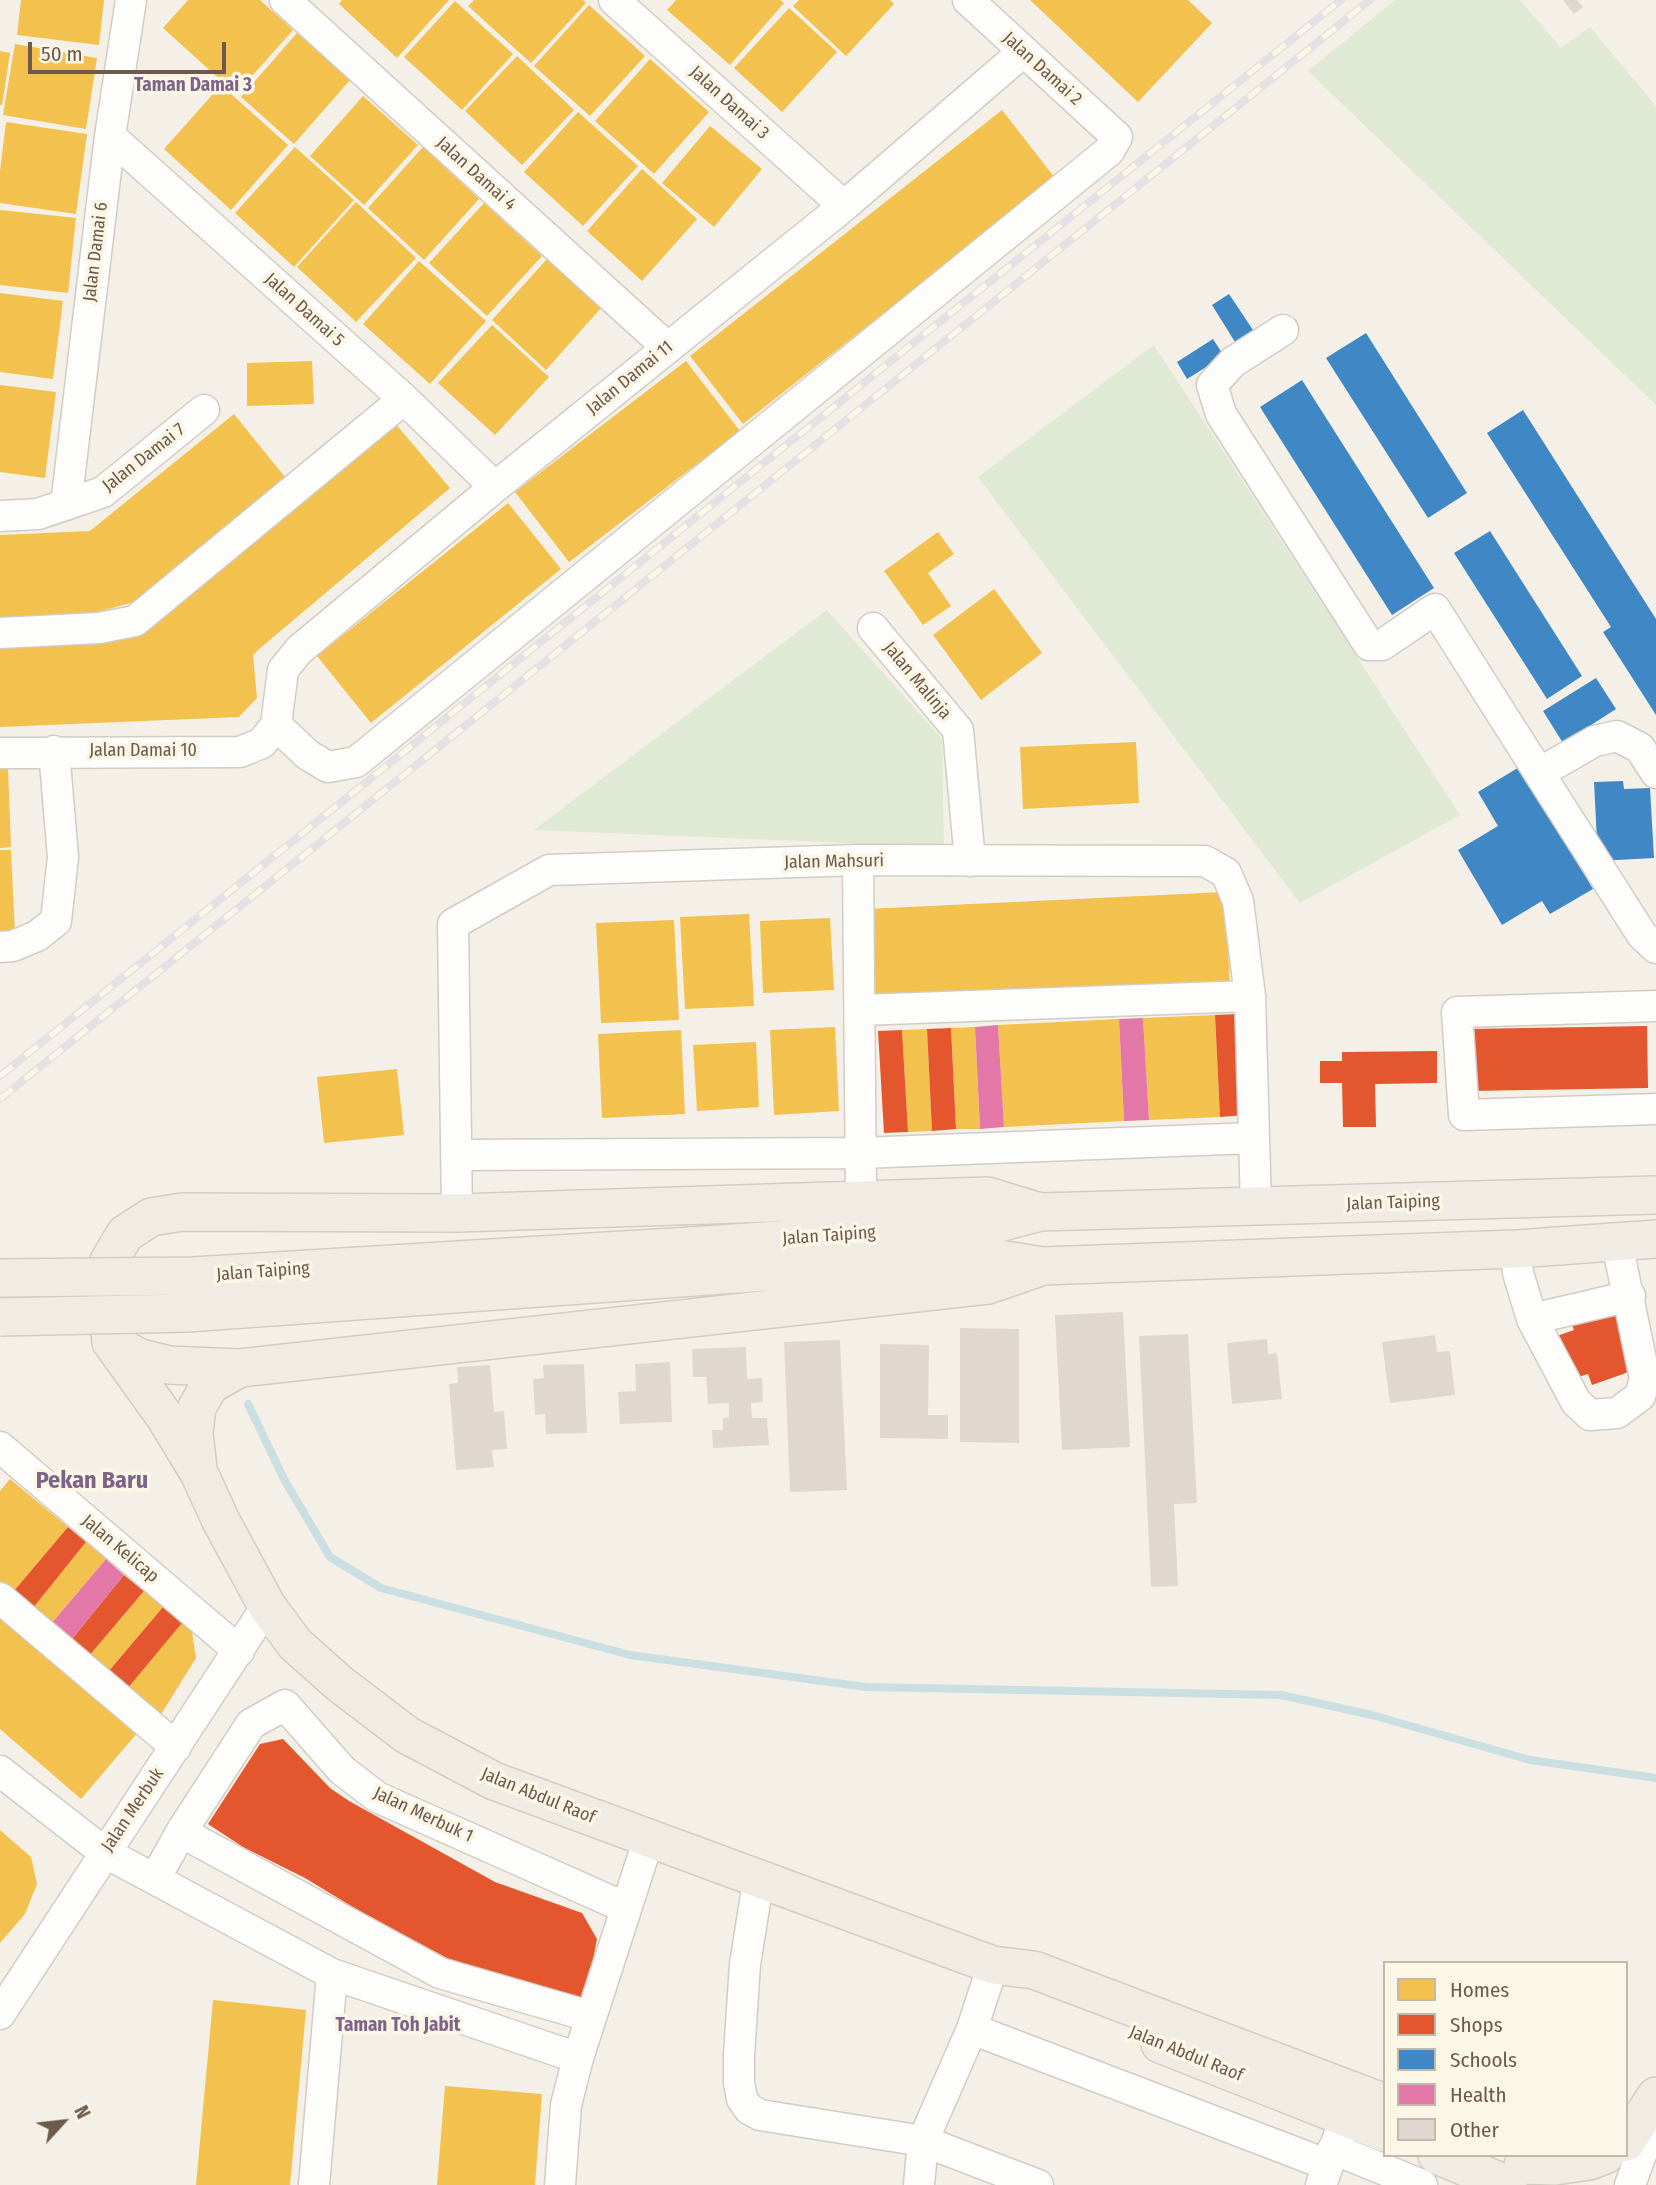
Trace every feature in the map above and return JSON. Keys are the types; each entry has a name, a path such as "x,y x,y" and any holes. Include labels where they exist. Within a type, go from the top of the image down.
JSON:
{"main road":[{"name":"Jalan Taiping","path":"0,1317 187,1313 692,1261 987,1226 1040,1212 1656,1195"},
{"path":"199,1473 165,1417 111,1342 106,1293 109,1261 125,1234 151,1217 182,1212 457,1213 987,1196 1040,1212"},
{"name":"Jalan Taiping","path":"0,1278 193,1276 692,1261 986,1257 1043,1266 1516,1249 1656,1239"},
{"path":"1619,1243 1656,1256"},
{"path":"111,1342 140,1358 169,1365 240,1368 988,1285 1043,1266"},
{"path":"199,1473 194,1433 197,1407 210,1385 240,1368"},
{"name":"Jalan Abdul Raof","path":"199,1473 221,1521 267,1606 295,1644 340,1684 407,1735 494,1781 993,1965 1025,1990 1344,2135 1383,2133"},
{"path":"1628,2138 1656,2096"},
{"path":"1448,2157 1511,2168 1568,2185"},
{"path":"1511,2168 1555,2166 1600,2157"}],"street":[{"name":"Jalan Damai 6","path":"66,505 110,136 131,0"},
{"name":"Jalan Damai 4","path":"285,0 668,348"},
{"name":"Jalan Damai 3","path":"614,0 844,206"},
{"name":"Jalan Damai 2","path":"276,725 308,755 328,767 356,762 1109,151 1117,137 968,0"},
{"name":"Jalan Damai 11","path":"276,725 283,670 299,649 844,206 1023,52"},
{"name":"Jalan Damai 5","path":"110,136 404,399 495,487"},
{"path":"1283,330 1233,362 1212,385 1221,414 1369,645 1382,645 1435,609 1642,935 1656,948"},
{"path":"0,633 99,628 135,621 404,399"},
{"name":"Jalan Damai 7","path":"0,516 38,514 103,492 204,410"},
{"name":"Jalan Malinja","path":"873,628 958,730 970,861"},
{"name":"Jalan Damai 10","path":"0,753 240,752 262,743 276,725"},
{"path":"1539,773 1595,741 1617,736 1640,748 1656,773"},
{"path":"0,947 13,947 37,936 56,921 63,857 54,751"},
{"path":"859,860 861,1198"},
{"name":"Jalan Mahsuri","path":"457,1155 453,924 550,870 859,860 1205,862 1226,873 1238,901 1250,996"},
{"path":"860,1010 1250,996 1256,1207"},
{"path":"1656,1006 1457,1012 1464,1115 1656,1109"},
{"path":"457,1213 457,1155 860,1153 1253,1138"},
{"path":"1516,1249 1518,1273 1532,1319 1576,1402 1590,1415 1617,1413 1640,1396 1645,1379 1619,1243"},
{"path":"1532,1319 1630,1296"},
{"name":"Jalan Kelicap","path":"0,1447 239,1651"},
{"path":"0,1598 176,1747"},
{"name":"Jalan Merbuk","path":"0,2014 267,1606"},
{"name":"Jalan Merbuk 1","path":"181,1832 251,1724 285,1705 342,1770 377,1797 624,1907"},
{"path":"0,1771 104,1852 332,1974 578,2058"},
{"path":"155,1879 181,1832 440,1973 589,2016"},
{"path":"560,2185 566,2105 578,2058 624,1907 649,1838"},
{"path":"759,1877 745,1964 739,2055 743,2099 749,2109 760,2115 923,2141 1038,2185"},
{"path":"919,2185 923,2141 972,2029 993,1965"},
{"path":"314,2185 332,1974"},
{"path":"972,2029 1344,2135 1422,2185"},
{"path":"1630,2185 1656,2112"}],"green space":[{"path":"1395,0 1520,0 1561,48 1590,27 1656,106 1656,405 1308,71"},
{"path":"1154,345 1460,815 1300,903 978,477"},
{"path":"827,610 942,739 944,847 534,830"}],"building: Homes":[{"path":"21,0 104,0 99,45 17,35"},
{"path":"188,0 260,0 293,30 236,94 163,28"},
{"path":"342,0 449,0 397,58 339,4"},
{"path":"474,0 583,0 586,3 531,63 468,6"},
{"path":"676,0 780,0 784,3 730,65 667,10"},
{"path":"799,0 890,0 894,4 846,56 793,6"},
{"path":"1030,0 1188,0 1212,23 1138,102"},
{"path":"455,1 513,54 462,110 404,57"},
{"path":"589,5 645,56 590,116 534,66"},
{"path":"789,8 837,52 782,112 734,68"},
{"path":"297,33 350,80 294,144 241,97"},
{"path":"15,44 97,58 86,129 3,115"},
{"path":"0,51 10,53 2,105 0,105"},
{"path":"517,56 574,110 522,165 465,111"},
{"path":"650,59 709,112 654,174 595,121"},
{"path":"221,85 288,145 231,210 164,149"},
{"path":"363,96 418,145 364,205 310,156"},
{"path":"1002,110 1055,178 743,424 690,356"},
{"path":"578,112 638,166 583,226 524,172"},
{"path":"6,122 87,134 76,214 0,203 0,171"},
{"path":"710,126 762,169 714,227 662,183"},
{"path":"295,147 354,200 294,267 235,213"},
{"path":"423,147 479,199 424,260 368,208"},
{"path":"642,169 697,219 642,281 587,231"},
{"path":"356,202 416,258 356,322 297,267"},
{"path":"484,203 542,256 487,316 429,263"},
{"path":"0,210 76,218 68,293 0,285"},
{"path":"547,259 601,308 546,370 492,320"},
{"path":"419,261 486,321 430,384 363,324"},
{"path":"0,293 63,301 53,379 0,372"},
{"path":"492,325 549,377 495,435 438,383"},
{"path":"312,361 314,404 247,406 247,363"},
{"path":"686,361 740,431 569,562 515,492"},
{"path":"0,385 56,392 45,478 0,472"},
{"path":"234,414 289,482 145,599 94,613 0,618 0,535 90,531"},
{"path":"394,422 450,488 253,655 257,698 239,717 0,727 0,641 138,634"},
{"path":"508,503 561,569 371,723 317,656"},
{"path":"938,532 954,554 928,573 951,606 923,625 884,571"},
{"path":"994,589 1042,653 981,700 933,635"},
{"path":"1136,742 1139,803 1023,809 1020,747"},
{"path":"0,769 8,769 11,847 0,848"},
{"path":"0,850 11,850 15,934 0,934"},
{"path":"1225,892 1230,985 871,1003 866,909"},
{"path":"749,914 754,1006 685,1009 680,917"},
{"path":"830,918 834,990 763,993 760,921"},
{"path":"674,920 679,1020 601,1023 596,923"},
{"path":"1215,1015 1220,1117 1149,1120 1143,1018"},
{"path":"1119,1019 1124,1121 1004,1127 998,1025"},
{"path":"835,1027 839,1111 774,1115 770,1030"},
{"path":"975,1027 980,1129 956,1129 951,1028"},
{"path":"927,1029 932,1131 908,1132 902,1030"},
{"path":"681,1030 685,1114 602,1118 598,1034"},
{"path":"756,1042 759,1107 697,1111 693,1045"},
{"path":"397,1069 404,1135 324,1143 317,1077"},
{"path":"10,1479 68,1527 13,1592 0,1581 0,1491"},
{"path":"86,1542 106,1559 51,1624 33,1608"},
{"path":"144,1591 163,1607 108,1672 89,1656"},
{"path":"0,1614 138,1732 81,1799 0,1729"},
{"path":"182,1623 192,1632 196,1658 160,1716 128,1688"},
{"path":"0,1830 31,1857 37,1884 25,1914 0,1943"},
{"path":"213,2000 306,2010 290,2185 196,2185"},
{"path":"445,2086 542,2094 535,2185 437,2185"}],"building: Shops":[{"path":"1239,1014 1245,1115 1220,1117 1215,1015"},
{"path":"1647,1026 1648,1088 1469,1091 1467,1029"},
{"path":"951,1028 956,1129 932,1131 927,1029"},
{"path":"902,1030 908,1132 884,1133 878,1031"},
{"path":"1437,1051 1437,1083 1375,1084 1376,1127 1343,1127 1342,1083 1320,1083 1320,1061 1342,1061 1342,1052"},
{"path":"1618,1303 1640,1368 1592,1385 1588,1374 1569,1380 1554,1337 1574,1330 1570,1320"},
{"path":"68,1527 86,1542 33,1608 13,1592"},
{"path":"124,1575 144,1591 89,1656 71,1640"},
{"path":"163,1607 182,1623 128,1688 108,1672"},
{"path":"283,1739 330,1788 349,1801 495,1882 582,1913 597,1939 585,2000 462,1966 366,1915 305,1878 243,1847 208,1824 260,1744"}],"building: Schools":[{"path":"1229,294 1253,330 1235,342 1212,305"},
{"path":"1366,333 1467,493 1428,518 1326,358"},
{"path":"1213,339 1224,356 1187,379 1177,362"},
{"path":"1302,380 1434,588 1392,615 1260,407"},
{"path":"1523,410 1656,619 1656,715 1603,632 1611,627 1487,433"},
{"path":"1490,531 1582,676 1547,699 1454,553"},
{"path":"1596,678 1616,709 1563,743 1543,711"},
{"path":"1521,766 1593,889 1550,914 1542,901 1502,925 1458,850 1498,826 1478,792"},
{"path":"1623,781 1624,789 1650,788 1654,858 1598,861 1594,782"}],"building: Health":[{"path":"1143,1018 1149,1120 1124,1121 1119,1019"},
{"path":"998,1025 1004,1127 980,1129 975,1027"},
{"path":"106,1559 124,1575 71,1640 51,1624"}],"building: Other":[{"path":"1563,0 1577,0 1583,7 1574,14"},
{"path":"1123,1312 1130,1447 1062,1450 1055,1315"},
{"path":"960,1328 1019,1329 1019,1443 960,1442"},
{"path":"1188,1334 1197,1503 1174,1504 1178,1586 1151,1587 1139,1336"},
{"path":"1435,1335 1437,1352 1450,1351 1455,1395 1390,1403 1382,1342"},
{"path":"1267,1339 1268,1354 1277,1353 1282,1399 1232,1404 1227,1343"},
{"path":"840,1340 847,1490 790,1492 784,1342"},
{"path":"880,1344 929,1345 928,1415 948,1415 948,1439 880,1438"},
{"path":"746,1347 747,1379 762,1378 763,1402 751,1403 752,1418 767,1418 769,1445 713,1448 712,1430 723,1430 723,1418 729,1417 729,1403 708,1404 706,1377 693,1377 692,1349"},
{"path":"670,1362 672,1422 620,1424 618,1392 636,1391 635,1364"},
{"path":"584,1364 587,1433 546,1434 545,1414 535,1415 533,1379 544,1378 543,1365"},
{"path":"490,1365 494,1412 504,1411 507,1449 492,1450 494,1467 456,1470 449,1384 458,1383 457,1367"}],"waterway":[{"path":"248,1404 285,1481 330,1557 381,1588 630,1655 866,1687 1281,1695 1372,1715 1530,1760 1656,1778"}],"railway":[{"path":"0,1076 1341,0"},
{"path":"0,1099 1370,0"}],"district":[{"name":"Taman Damai 3","path":"193,86"},
{"name":"Pekan Baru","path":"92,1481"},
{"name":"Taman Toh Jabit","path":"398,2026"}]}
